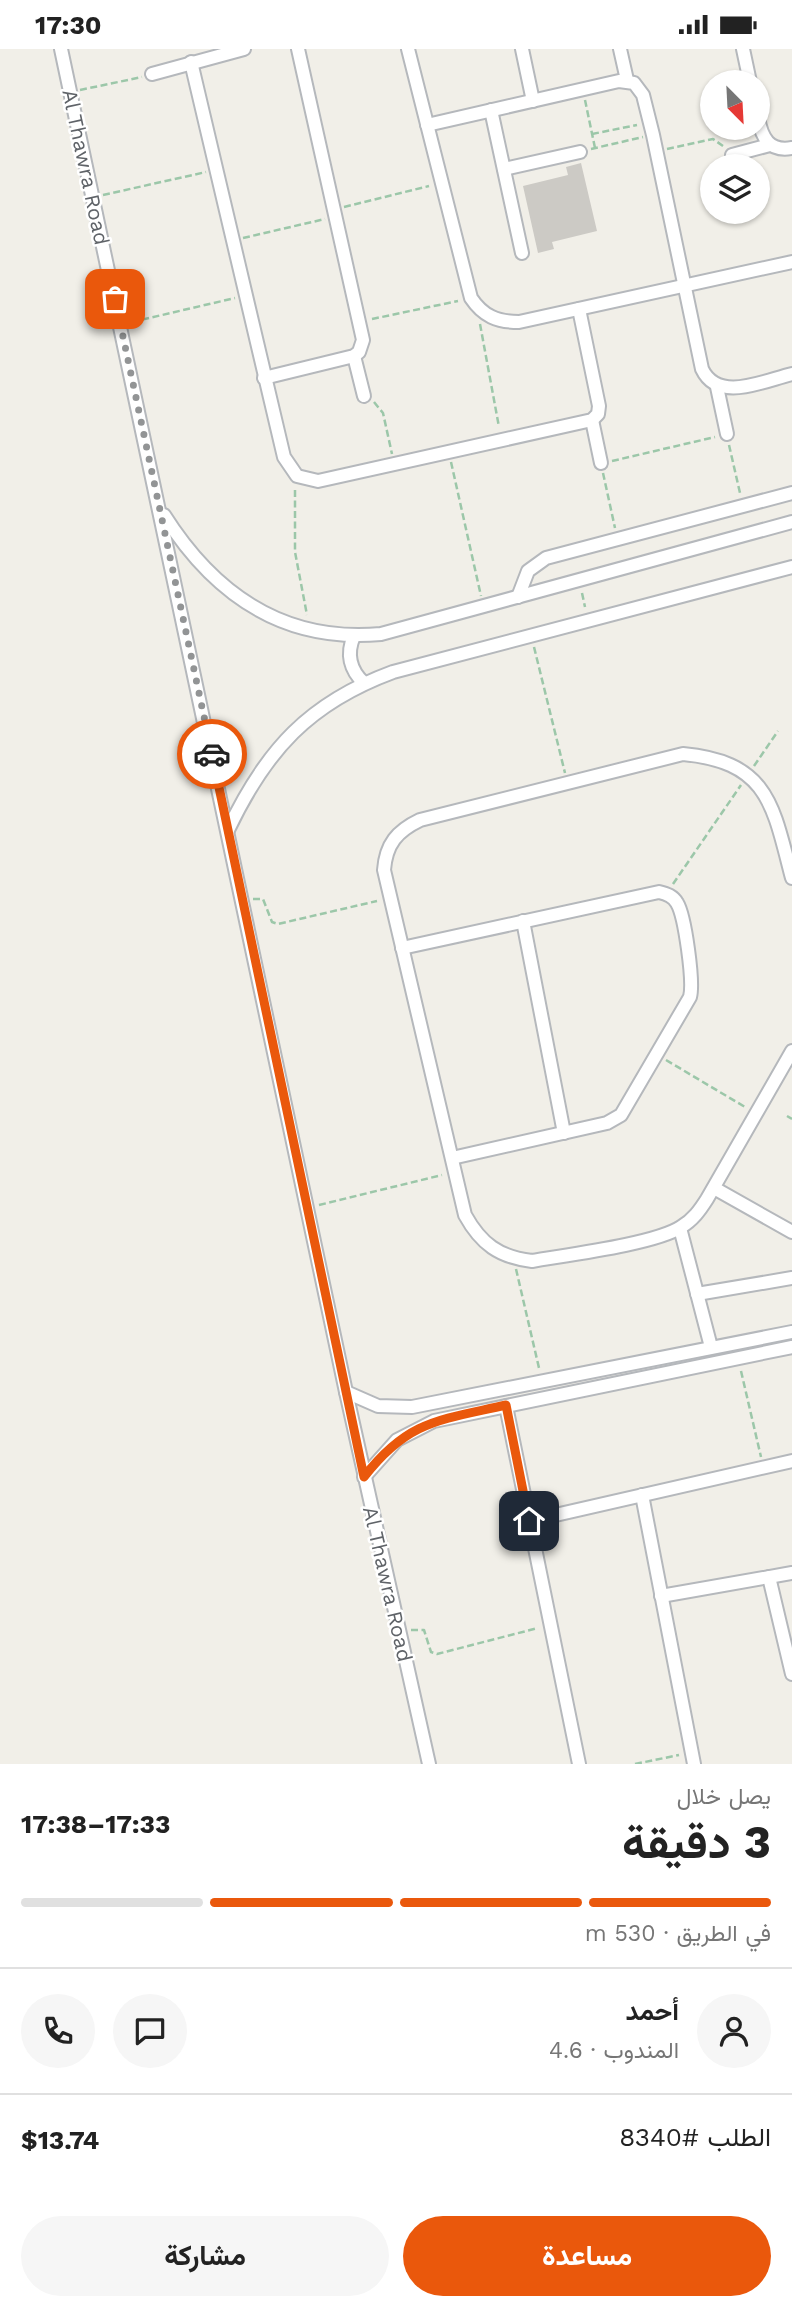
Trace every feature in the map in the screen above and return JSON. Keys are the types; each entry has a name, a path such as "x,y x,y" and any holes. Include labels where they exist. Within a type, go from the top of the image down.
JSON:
{"street":[{"name":"Al Thawra Road","path":"61,49 306,1208 429,1764"},
{"path":"152,75 244,49"},
{"path":"264,378 354,356 359,352 363,340 298,49"},
{"path":"408,49 474,303 489,317 503,322 519,322 792,262"},
{"path":"522,49 533,101"},
{"path":"620,49 626,81"},
{"path":"743,49 747,70"},
{"path":"191,62 284,457 297,476 318,481 592,420 598,414 599,405 579,309"},
{"path":"427,125 626,81 640,88 657,151 687,285 702,369 707,380 717,387 729,389 792,375"},
{"path":"491,110 522,253"},
{"path":"766,140 778,149 792,148"},
{"path":"736,154 770,145"},
{"path":"504,169 580,152"},
{"path":"354,356 364,396"},
{"path":"717,387 727,434"},
{"path":"592,420 601,463"},
{"path":"518,597 528,571 540,561 792,493"},
{"path":"159,508 185,548 219,583 282,622 310,631 354,636 381,634 792,522"},
{"path":"228,830 244,796 295,731 336,697 364,683 792,567"},
{"path":"354,636 349,658 354,672 364,683"},
{"path":"792,878 775,815 762,789 748,774 713,757 683,754 420,820 405,827 393,838 386,852 384,870 466,1215 475,1233 497,1253 513,1259 532,1261 655,1237 680,1228 696,1216 714,1188 792,1051"},
{"path":"402,948 659,892 672,897 680,908 692,987 686,1005 621,1115 607,1123 452,1158"},
{"path":"523,921 564,1133"},
{"path":"714,1188 792,1232"},
{"path":"680,1228 711,1347"},
{"path":"697,1294 792,1278"},
{"path":"346,1392 367,1403 390,1408 430,1404 792,1332"},
{"path":"364,1477 397,1440 434,1421 792,1347"},
{"path":"650,1360 653,1375"},
{"path":"586,1373 589,1389"},
{"path":"430,1404 434,1421"},
{"path":"506,1405 579,1764"},
{"path":"529,1521 792,1461"},
{"path":"642,1495 693,1758"},
{"path":"662,1596 792,1573"},
{"path":"769,1577 792,1674"}],"path":[{"path":"70,92 152,75"},
{"path":"583,89 595,148"},
{"path":"592,134 651,129"},
{"path":"580,152 651,129"},
{"path":"657,151 713,139 731,154"},
{"path":"93,197 216,169"},
{"path":"232,241 442,183"},
{"path":"120,324 245,296"},
{"path":"359,322 474,303 501,441"},
{"path":"364,396 380,407 394,464"},
{"path":"617,540 601,463 727,434 742,506"},
{"path":"449,452 484,607"},
{"path":"297,476 293,505 295,552 310,631"},
{"path":"579,581 588,621"},
{"path":"532,636 568,783"},
{"path":"666,893 778,730"},
{"path":"242,901 263,899 272,922 278,925 391,898"},
{"path":"658,1055 757,1114"},
{"path":"787,1116 792,1119"},
{"path":"306,1208 455,1172"},
{"path":"513,1259 542,1381"},
{"path":"738,1358 764,1467"},
{"path":"399,1633 423,1629 431,1651 437,1654 551,1625"},
{"path":"635,1764 693,1758"}],"building":[{"path":"581,163 597,231 552,242 554,249 538,253 523,186 568,175 566,167"}],"way so far":[{"path":"115,299 212,754"}],"route":[{"path":"212,754 364,1477 386,1451 410,1431 434,1421 506,1405 529,1521"}]}
